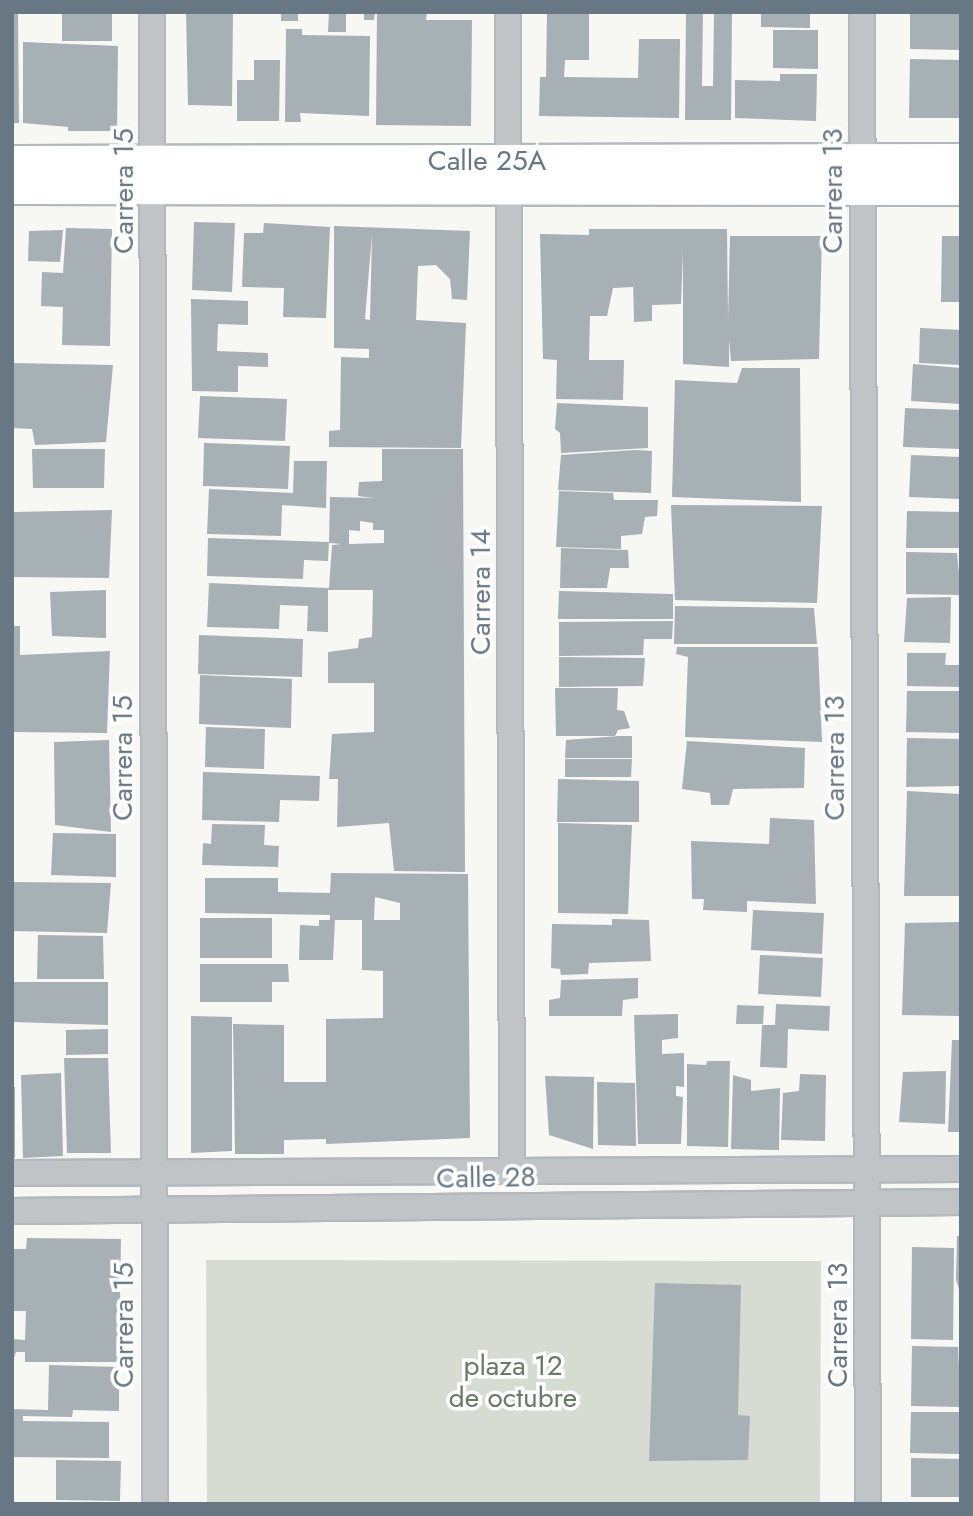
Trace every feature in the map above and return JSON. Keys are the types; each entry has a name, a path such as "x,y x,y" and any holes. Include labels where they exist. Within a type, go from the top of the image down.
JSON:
{"street":[{"name":"Carrera 15","path":"152,12 152,1174 155,1504"},
{"name":"Carrera 14","path":"508,12 512,1172"},
{"name":"Carrera 13","path":"862,12 868,1504"},
{"name":"Calle 25A","path":"12,162 154,174 863,174 961,160"},
{"name":"Calle 25A","path":"12,187 154,174"},
{"name":"Calle 25A","path":"863,174 961,188"},
{"name":"Calle 28","path":"12,1173 961,1169"},
{"name":"Calle 28","path":"12,1210 153,1211 961,1202"}],"green space":[{"name":"plaza 12 de octubre","path":"206,1260 821,1261 820,1504 207,1504"}],"building":[{"path":"12,12 18,12 19,123 12,123"},
{"path":"62,12 112,12 112,41 62,41"},
{"path":"186,12 233,12 232,106 188,105"},
{"path":"281,12 298,12 298,21 281,21"},
{"path":"329,12 346,12 346,32 328,32"},
{"path":"364,12 375,12 374,20 364,20"},
{"path":"377,12 427,12 426,20 472,20 471,126 376,125"},
{"path":"547,12 589,12 589,60 565,60 564,77 638,78 639,39 680,39 679,118 539,116 540,77 546,77"},
{"path":"686,12 703,12 702,86 713,86 714,12 732,12 731,120 685,120"},
{"path":"761,12 810,12 810,28 761,27"},
{"path":"910,12 961,12 961,50 910,49"},
{"path":"286,29 302,29 302,35 370,36 369,116 300,113 301,122 285,122"},
{"path":"773,30 818,30 818,69 773,68"},
{"path":"23,42 118,46 117,131 68,131 68,127 23,123"},
{"path":"910,59 961,60 961,118 909,118"},
{"path":"254,60 280,60 279,121 237,121 237,80 254,80"},
{"path":"780,74 817,74 816,121 735,118 735,80 780,81"},
{"path":"194,222 235,223 232,292 192,290"},
{"path":"264,223 330,227 326,318 283,317 284,288 242,287 244,233 263,233"},
{"path":"334,226 470,231 467,300 452,299 450,279 436,265 418,266 416,320 466,323 461,448 329,447 329,431 340,430 341,357 369,358 369,349 334,348","holes":["372,234 370,320 365,319"]},
{"path":"66,228 112,229 110,346 62,345 63,307 41,306 42,272 63,273"},
{"path":"589,229 727,229 728,319 730,236 822,236 819,359 731,361 729,340 729,367 683,364 683,251 681,304 652,305 652,321 634,322 633,280 633,287 613,288 607,316 590,316 589,360 624,360 623,400 556,399 557,360 543,359 540,234 589,235"},
{"path":"63,230 60,262 28,261 29,231"},
{"path":"942,236 961,236 961,302 941,302"},
{"path":"191,299 248,301 248,325 218,324 217,351 268,353 268,367 238,366 238,392 192,391"},
{"path":"920,328 961,330 961,365 919,363"},
{"path":"12,363 113,365 106,442 35,445 32,429 12,428"},
{"path":"913,364 961,368 961,404 911,401"},
{"path":"742,368 800,368 801,502 672,497 675,380 737,383"},
{"path":"200,396 287,399 285,441 198,438"},
{"path":"557,403 648,407 648,448 561,453 560,433 555,429"},
{"path":"905,408 961,410 961,449 903,447"},
{"path":"204,443 290,446 288,489 203,486"},
{"path":"32,449 105,449 104,488 33,488"},
{"path":"382,449 463,449 465,872 394,871 389,823 337,827 338,779 329,779 332,734 374,732 374,683 328,683 328,652 358,648 359,639 372,637 373,590 328,590 328,632 307,631 308,606 280,605 279,629 207,627 209,583 329,588 332,545 342,544 329,543 330,497 374,498 358,496 359,482 382,481","holes":["360,521 373,523 373,530 384,530 384,543 349,544 349,530 360,531"]},
{"path":"652,451 651,493 558,490 561,455"},
{"path":"911,455 961,457 961,499 909,497"},
{"path":"294,461 327,461 326,508 282,505 281,536 207,534 209,489 293,493"},
{"path":"559,491 613,493 614,500 658,500 657,516 645,517 642,534 621,536 621,549 556,547"},
{"path":"671,505 822,506 817,603 675,600"},
{"path":"112,510 109,578 12,577 12,512"},
{"path":"907,511 961,512 961,548 906,548"},
{"path":"208,538 329,542 328,561 304,560 303,579 207,576"},
{"path":"561,548 628,550 629,568 610,568 607,588 560,588"},
{"path":"906,552 957,553 961,595 906,594"},
{"path":"106,590 106,638 52,636 50,592"},
{"path":"559,591 673,594 673,619 558,619"},
{"path":"951,597 950,643 904,642 907,598"},
{"path":"675,606 814,608 817,644 674,644"},
{"path":"673,621 672,639 644,639 643,655 559,656 559,622"},
{"path":"12,626 20,626 20,655 110,651 107,733 12,732"},
{"path":"199,635 303,639 302,677 198,674"},
{"path":"677,647 818,647 822,742 685,737 688,657 676,654"},
{"path":"907,653 946,653 945,665 961,665 961,687 907,686"},
{"path":"559,657 645,658 643,686 559,687"},
{"path":"200,675 292,679 291,728 199,724"},
{"path":"555,688 618,688 617,710 624,711 630,728 618,730 615,736 556,736"},
{"path":"907,691 961,691 961,733 906,732"},
{"path":"206,727 265,729 264,769 205,767"},
{"path":"632,736 632,758 565,758 566,740"},
{"path":"907,738 961,739 961,786 906,787"},
{"path":"109,740 111,832 55,825 54,742"},
{"path":"687,741 805,748 804,788 733,789 729,805 711,805 710,793 682,789"},
{"path":"565,759 632,759 631,777 565,777"},
{"path":"203,772 320,776 319,801 280,800 279,822 202,820"},
{"path":"558,779 639,781 639,822 557,822"},
{"path":"907,791 960,794 961,896 904,896"},
{"path":"770,818 814,820 816,904 747,901 747,912 703,910 704,899 692,899 691,841 769,844"},
{"path":"558,823 632,825 628,914 558,913"},
{"path":"212,824 265,825 264,845 279,846 278,867 202,865 203,843 211,844"},
{"path":"53,833 116,834 116,877 51,875"},
{"path":"331,873 468,874 470,1138 326,1144 326,1139 284,1140 284,1154 235,1154 233,1024 284,1025 284,1082 326,1082 326,1019 383,1018 383,971 362,970 362,920 335,920 333,960 299,960 300,925 319,926 319,920 330,920 330,915 205,913 205,878 278,878 278,892 330,893","holes":["375,897 400,903 400,920 374,920"]},
{"path":"12,882 111,883 107,933 12,931"},
{"path":"753,910 824,913 822,954 751,950"},
{"path":"200,918 272,918 272,958 200,958"},
{"path":"612,919 649,920 651,961 589,963 588,974 561,975 560,969 551,968 552,924 612,925"},
{"path":"961,922 961,1016 902,1015 905,923"},
{"path":"38,935 103,936 104,979 37,979"},
{"path":"760,955 823,958 821,997 758,994"},
{"path":"200,964 288,964 289,982 272,982 272,1002 200,1002"},
{"path":"638,978 638,998 623,1000 622,1016 549,1016 549,1000 560,998 561,980"},
{"path":"13,982 108,982 108,1025 13,1022"},
{"path":"776,1004 830,1006 829,1031 788,1029 787,1068 760,1067 762,1025 775,1025"},
{"path":"737,1005 764,1006 763,1024 736,1024"},
{"path":"678,1014 678,1038 662,1040 662,1054 684,1053 684,1087 676,1086 676,1096 683,1097 681,1144 638,1144 634,1015"},
{"path":"191,1016 232,1017 232,1151 191,1153"},
{"path":"108,1029 108,1054 66,1055 66,1030"},
{"path":"952,1040 961,1040 961,1132 948,1132"},
{"path":"64,1058 108,1058 111,1153 67,1153"},
{"path":"707,1061 730,1061 728,1147 687,1146 687,1064 706,1065"},
{"path":"946,1071 945,1124 899,1122 903,1072"},
{"path":"61,1073 63,1156 23,1158 21,1075"},
{"path":"800,1074 826,1075 825,1141 781,1140 783,1093 799,1091"},
{"path":"733,1075 751,1080 751,1091 780,1088 779,1150 731,1149"},
{"path":"545,1076 594,1077 593,1149 549,1135"},
{"path":"597,1082 635,1083 636,1146 598,1145"},
{"path":"12,1086 15,1087 15,1158 12,1158"},
{"path":"957,1236 961,1236 961,1295 956,1280"},
{"path":"27,1238 121,1239 119,1362 25,1362 25,1352 16,1352 12,1364 12,1339 25,1340 26,1311 12,1311 12,1249 26,1249"},
{"path":"912,1247 954,1248 953,1340 911,1339"},
{"path":"655,1283 741,1285 738,1415 750,1416 748,1460 649,1461"},
{"path":"912,1346 958,1347 961,1407 911,1406"},
{"path":"49,1365 119,1367 119,1411 73,1410 72,1417 23,1416 23,1421 109,1422 109,1458 12,1457 12,1409 48,1410"},
{"path":"911,1412 961,1412 961,1454 910,1453"},
{"path":"911,1458 961,1459 961,1497 911,1497"},
{"path":"56,1460 121,1461 120,1501 56,1500"}]}
